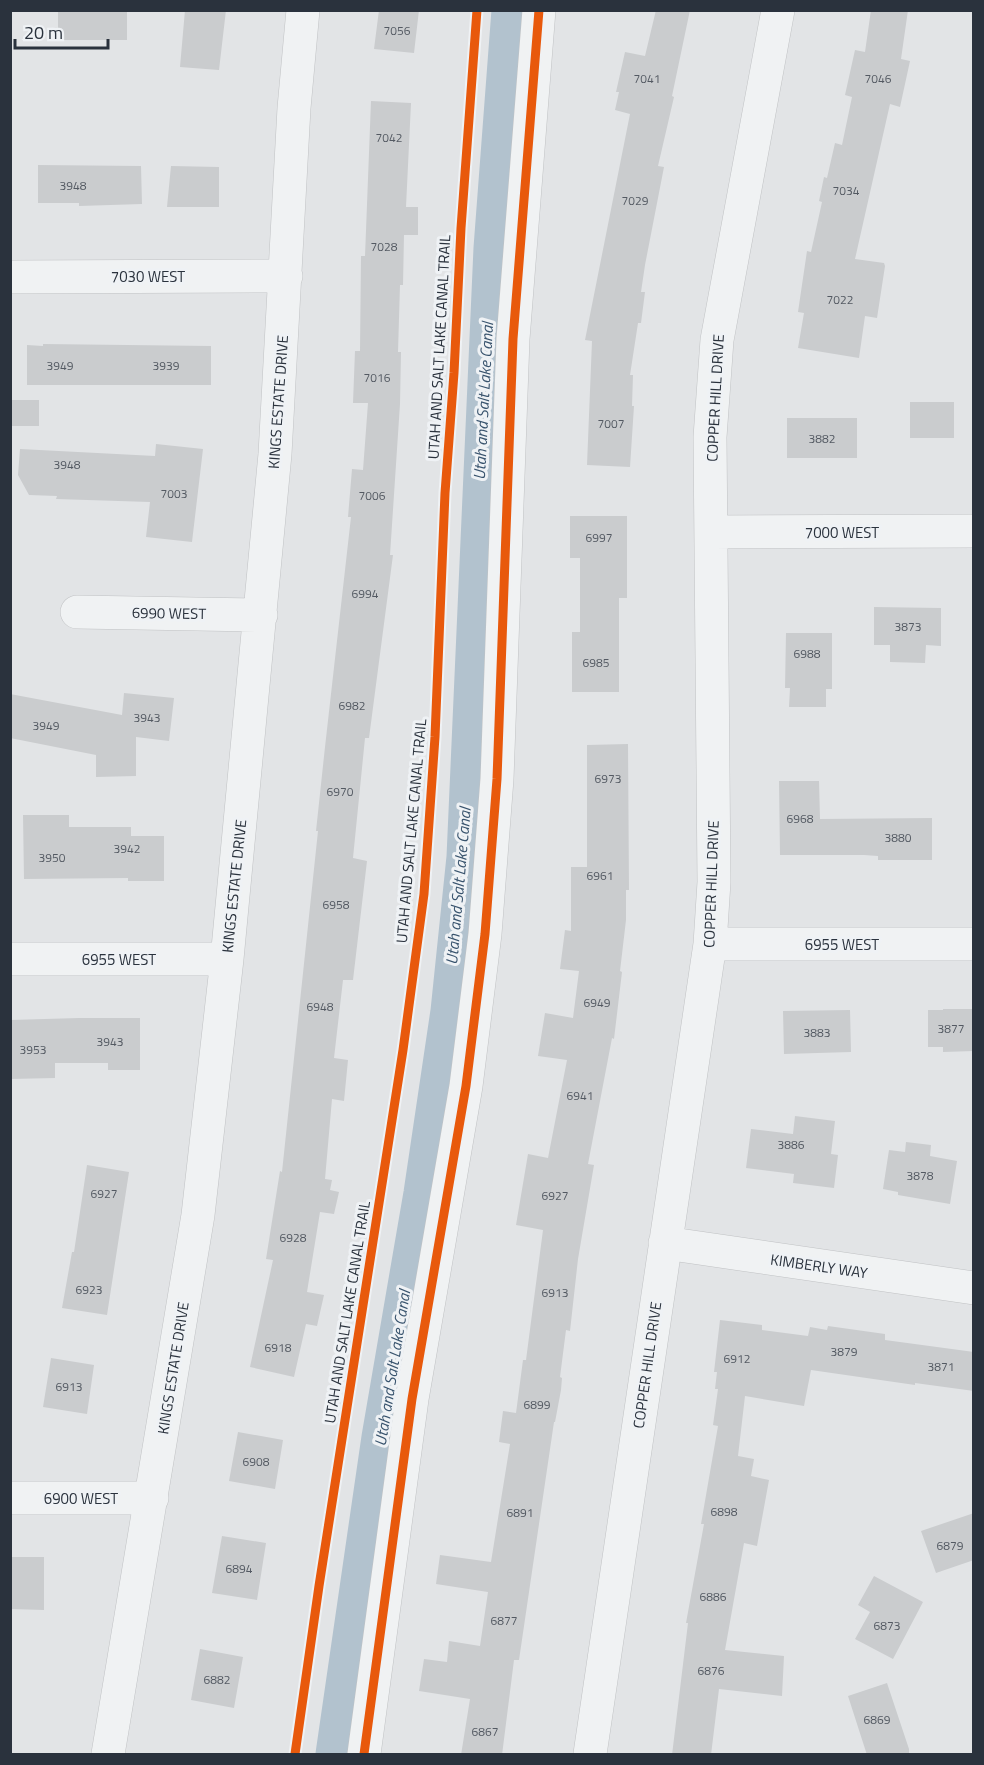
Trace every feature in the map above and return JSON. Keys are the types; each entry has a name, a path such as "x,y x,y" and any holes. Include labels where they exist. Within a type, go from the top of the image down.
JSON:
{"street":[{"name":"KINGS ESTATE DRIVE","path":"108,1755 198,1215 227,959 275,454 294,108 303,10"},
{"path":"364,1755 412,1399 466,1086 485,934 496,779 513,339 539,10"},
{"name":"COPPER HILL DRIVE","path":"590,1755 710,944 714,882 710,437 717,340 734,238 778,10"},
{"name":"7030 WEST","path":"10,276 286,276"},
{"name":"7000 WEST","path":"711,532 974,531"},
{"name":"6990 WEST","path":"77,612 261,615"},
{"name":"6955 WEST","path":"710,944 974,944"},
{"name":"6955 WEST","path":"10,959 227,959"},
{"name":"KIMBERLY WAY","path":"665,1244 974,1288"},
{"name":"6900 WEST","path":"10,1498 152,1498"}],"building":[{"path":"58,10 127,10 127,40 58,40"},
{"path":"185,10 226,10 219,70 180,67"},
{"path":"379,10 419,10 414,53 374,49"},
{"path":"656,10 690,10 672,96 674,97 658,166 664,167 645,265 641,292 645,292 641,323 638,323 630,375 633,375 632,406 634,406 630,467 587,465 592,341 585,340 630,114 615,110 619,92 616,92 625,52 645,56"},
{"path":"871,10 908,10 901,59 910,61 900,107 890,104 855,259 884,263 885,266 877,318 865,316 859,358 798,348 804,313 798,312 807,251 811,252 822,202 819,201 824,177 827,178 835,143 842,145 852,97 845,95 855,50 865,52"},
{"path":"371,101 411,103 406,207 418,207 418,235 404,235 398,352 401,352 400,404 390,555 393,555 369,738 365,738 353,858 367,861 353,980 343,980 334,1058 348,1060 344,1101 332,1099 325,1179 332,1180 330,1190 339,1192 334,1214 320,1212 307,1292 324,1295 317,1326 306,1324 294,1377 250,1367 273,1260 266,1259 280,1171 282,1172 318,831 316,831 351,517 348,517 352,469 363,470 368,403 353,403 355,351 360,351 361,256 365,256"},
{"path":"38,165 141,166 142,204 79,206 79,203 38,203"},
{"path":"171,166 219,167 219,207 167,207"},
{"path":"43,344 211,346 211,385 27,385 27,345 43,346"},
{"path":"10,400 39,400 39,426 10,426"},
{"path":"910,402 954,402 954,438 910,438"},
{"path":"787,418 857,418 857,458 787,458"},
{"path":"156,444 203,449 192,542 146,537 150,502 56,499 57,496 29,495 18,475 20,449 155,456"},
{"path":"570,516 627,516 627,598 619,598 619,692 572,692 572,632 580,632 580,558 570,558"},
{"path":"874,607 941,608 941,646 926,645 925,663 890,662 890,645 874,645"},
{"path":"786,633 832,633 832,689 826,689 826,707 789,707 790,688 785,688"},
{"path":"124,693 174,698 169,741 136,737 136,776 96,777 96,755 10,738 10,694 122,715"},
{"path":"628,744 629,890 626,890 626,920 620,971 622,972 614,1039 612,1038 588,1164 594,1165 578,1259 570,1331 566,1330 560,1377 562,1378 561,1390 554,1422 519,1660 514,1660 502,1755 461,1755 470,1699 419,1691 424,1659 447,1662 449,1641 480,1646 488,1592 436,1584 440,1555 491,1562 510,1444 499,1442 503,1411 516,1413 523,1360 526,1360 543,1230 516,1225 528,1154 548,1158 567,1060 538,1056 545,1013 573,1018 579,971 560,969 565,930 571,931 571,867 587,867 587,745"},
{"path":"779,781 819,781 820,819 932,818 932,860 878,860 878,856 864,855 780,855"},
{"path":"23,815 69,815 69,827 131,827 131,836 164,836 164,881 128,881 128,878 24,879"},
{"path":"974,1009 974,1051 943,1052 943,1047 928,1047 928,1010"},
{"path":"850,1010 851,1052 784,1054 783,1011"},
{"path":"140,1018 140,1070 108,1070 108,1063 55,1063 55,1078 10,1079 10,1020"},
{"path":"795,1116 835,1121 831,1154 838,1155 834,1188 793,1183 794,1174 746,1168 751,1129 793,1134"},
{"path":"906,1142 931,1145 930,1156 957,1161 950,1204 898,1195 898,1192 883,1189 889,1150 905,1152"},
{"path":"87,1165 129,1172 107,1315 62,1308 72,1252 74,1252"},
{"path":"720,1320 762,1325 762,1330 808,1336 810,1327 827,1330 828,1326 885,1334 885,1340 974,1352 974,1391 811,1370 804,1406 745,1396 738,1456 754,1459 751,1476 769,1480 757,1546 744,1543 725,1650 784,1656 782,1696 719,1689 711,1755 672,1755 688,1623 686,1623 704,1524 701,1524 718,1426 713,1425 718,1389 715,1389 717,1372 714,1372"},
{"path":"51,1358 94,1365 87,1414 43,1407"},
{"path":"238,1432 283,1440 275,1489 229,1481"},
{"path":"974,1513 974,1560 936,1573 921,1531"},
{"path":"222,1536 266,1543 257,1600 212,1593"},
{"path":"10,1557 44,1557 44,1610 10,1609"},
{"path":"874,1576 923,1602 893,1659 855,1639 870,1612 858,1605"},
{"path":"200,1649 243,1657 234,1708 191,1700"},
{"path":"887,1683 909,1755 867,1755 848,1696"}],"waterway":[{"name":"Utah and Salt Lake Canal","path":"332,1754 378,1437 420,1193 447,1011 463,857 490,248 508,10"}],"cycle path":[{"name":"UTAH AND SALT LAKE CANAL TRAIL","path":"295,1754 403,1050 424,894 435,737 445,493 477,10"},
{"path":"364,1754 412,1399 466,1086 485,934 497,779 513,339 539,10"}]}
